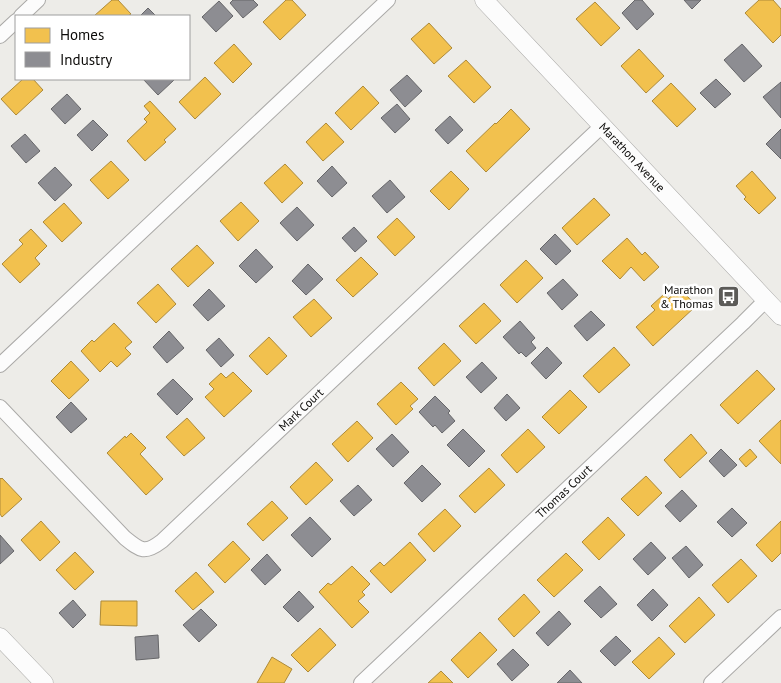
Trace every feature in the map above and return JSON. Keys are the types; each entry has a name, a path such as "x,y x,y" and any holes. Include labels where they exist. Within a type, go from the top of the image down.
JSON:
{"street":[{"path":"22,15 38,0"},
{"path":"0,365 388,0"},
{"name":"Marathon Avenue","path":"484,0 781,316"},
{"path":"0,36 15,22"},
{"name":"Mark Court","path":"0,407 125,538 134,546 143,550 153,548 603,126"},
{"name":"Thomas Court","path":"361,683 766,300"},
{"path":"711,683 781,617"},
{"path":"0,637 44,683"}],"building: Homes":[{"path":"112,0 118,0 131,14 130,15 95,15"},
{"path":"286,0 292,0 306,15 280,40 263,22"},
{"path":"759,0 773,0 781,9 781,35 773,43 745,13"},
{"path":"595,2 620,28 601,46 576,19"},
{"path":"429,23 452,48 434,64 411,39"},
{"path":"234,44 252,64 233,83 214,63"},
{"path":"639,49 664,76 646,93 621,66"},
{"path":"466,60 491,87 474,103 448,76"},
{"path":"205,77 221,94 195,119 179,102"},
{"path":"22,80 34,80 43,90 16,115 1,99"},
{"path":"671,83 696,109 677,127 652,101"},
{"path":"363,86 379,103 351,130 335,113"},
{"path":"150,101 176,129 164,140 166,142 145,161 127,141 147,122 144,119 150,113 144,106"},
{"path":"511,109 530,129 486,172 466,151"},
{"path":"326,123 344,142 323,161 306,142"},
{"path":"111,161 129,180 108,199 90,180"},
{"path":"285,164 303,183 282,203 264,183"},
{"path":"451,171 469,189 449,210 430,191"},
{"path":"752,171 776,198 759,214 744,199 746,197 736,186"},
{"path":"594,198 610,215 577,245 562,228"},
{"path":"241,202 259,221 238,241 220,221"},
{"path":"64,203 82,223 62,242 43,222"},
{"path":"397,218 415,237 395,256 377,237"},
{"path":"31,229 47,246 35,258 40,264 20,283 2,264 23,244 19,240"},
{"path":"627,238 642,255 645,252 659,267 644,281 631,267 620,279 602,261"},
{"path":"197,245 214,263 188,287 171,269"},
{"path":"361,257 378,274 353,297 336,280"},
{"path":"526,260 543,278 517,303 500,285"},
{"path":"158,284 176,304 156,323 137,303"},
{"path":"680,288 696,306 653,346 636,327 655,310 651,306 664,294 668,299"},
{"path":"314,299 332,318 311,337 293,317"},
{"path":"484,303 501,321 476,344 459,326"},
{"path":"114,323 132,342 125,348 131,354 117,367 111,361 100,372 81,351 92,340 94,342"},
{"path":"269,337 287,356 267,375 249,356"},
{"path":"444,343 461,361 434,386 418,368"},
{"path":"614,347 630,365 599,393 583,376"},
{"path":"71,361 89,380 69,399 51,381"},
{"path":"757,370 775,389 738,424 720,405"},
{"path":"233,372 252,391 224,417 205,397 214,389 209,384 221,373 226,378"},
{"path":"401,382 418,399 410,406 413,409 396,425 377,404"},
{"path":"570,390 587,407 559,434 542,417"},
{"path":"187,418 205,438 184,456 166,437"},
{"path":"781,420 781,464 759,441"},
{"path":"357,421 373,438 348,462 332,444"},
{"path":"528,429 545,447 517,473 501,455"},
{"path":"131,433 146,448 140,454 163,479 146,495 107,453 125,436 126,438"},
{"path":"691,434 707,453 680,478 664,460"},
{"path":"750,449 757,457 746,467 739,459"},
{"path":"316,462 333,480 306,505 290,487"},
{"path":"489,468 505,485 475,513 459,496"},
{"path":"646,476 662,493 638,516 621,499"},
{"path":"0,478 22,499 2,517 0,514"},
{"path":"272,501 288,518 263,541 247,524"},
{"path":"445,509 461,526 434,552 418,534"},
{"path":"608,517 625,535 599,560 582,542"},
{"path":"41,521 60,542 40,561 21,540"},
{"path":"781,521 781,553 772,562 756,545"},
{"path":"233,541 250,559 225,583 208,565"},
{"path":"410,542 426,560 391,593 370,571 380,562 384,566"},
{"path":"75,552 94,572 75,590 56,570"},
{"path":"566,553 583,570 554,597 537,580"},
{"path":"741,559 757,576 728,603 712,585"},
{"path":"352,566 370,584 362,592 365,595 358,601 369,612 352,628 319,592 328,583 331,585"},
{"path":"196,572 214,592 193,610 175,591"},
{"path":"524,594 540,612 514,637 498,619"},
{"path":"699,597 715,615 685,643 669,626"},
{"path":"101,601 137,601 137,626 100,625"},
{"path":"320,628 336,645 308,672 291,655"},
{"path":"480,632 497,650 468,678 451,660"},
{"path":"659,637 675,654 649,679 632,662"},
{"path":"272,657 292,669 284,683 257,683"},
{"path":"441,671 453,683 428,683"}],"building: Industry":[{"path":"233,0 253,0 258,5 243,18 230,3"},
{"path":"635,0 642,0 654,14 637,30 622,13"},
{"path":"684,0 701,0 692,9"},
{"path":"219,1 233,16 216,32 202,17"},
{"path":"148,8 155,15 141,15"},
{"path":"742,44 762,66 744,82 724,60"},
{"path":"407,75 422,91 405,107 390,90"},
{"path":"716,79 731,94 715,108 700,93"},
{"path":"144,80 174,80 158,95"},
{"path":"781,82 781,118 763,97"},
{"path":"67,94 81,109 65,124 51,109"},
{"path":"397,104 410,119 395,133 381,118"},
{"path":"450,116 463,130 448,144 435,130"},
{"path":"93,120 108,135 92,151 77,135"},
{"path":"781,129 781,159 766,144"},
{"path":"25,134 40,151 26,163 11,146"},
{"path":"332,166 347,183 332,197 317,181"},
{"path":"55,167 72,185 55,201 38,183"},
{"path":"390,180 405,197 387,213 372,196"},
{"path":"297,207 314,225 297,241 280,223"},
{"path":"354,227 367,241 355,252 342,238"},
{"path":"555,234 571,251 556,265 540,249"},
{"path":"256,249 273,267 256,283 239,266"},
{"path":"308,264 323,279 306,295 292,281"},
{"path":"563,279 578,295 562,310 547,293"},
{"path":"209,289 225,306 208,321 193,305"},
{"path":"591,311 605,325 587,341 574,326"},
{"path":"520,321 535,338 531,342 536,348 526,357 521,352 519,354 503,337"},
{"path":"169,331 184,348 167,363 153,347"},
{"path":"219,338 234,355 221,367 206,350"},
{"path":"547,347 562,363 546,379 531,363"},
{"path":"482,362 497,378 481,393 466,377"},
{"path":"173,379 193,399 177,415 157,394"},
{"path":"507,394 520,408 506,421 494,408"},
{"path":"435,396 450,411 448,413 455,421 442,433 435,425 433,427 419,412"},
{"path":"71,402 87,419 71,433 56,417"},
{"path":"463,429 485,451 469,467 447,445"},
{"path":"392,434 409,452 393,467 376,449"},
{"path":"721,449 737,465 724,477 709,461"},
{"path":"422,465 441,484 422,502 404,483"},
{"path":"358,485 372,500 354,516 340,501"},
{"path":"682,490 697,506 680,522 665,506"},
{"path":"732,508 747,523 732,537 717,522"},
{"path":"310,517 331,539 312,557 291,535"},
{"path":"0,535 14,551 0,564"},
{"path":"651,542 666,558 648,575 633,559"},
{"path":"686,546 703,565 689,578 672,558"},
{"path":"267,554 281,570 265,585 251,570"},
{"path":"600,586 617,604 601,618 584,601"},
{"path":"653,589 668,605 652,621 637,605"},
{"path":"299,591 314,607 298,622 283,607"},
{"path":"73,600 86,615 73,628 59,613"},
{"path":"201,609 217,625 199,642 183,625"},
{"path":"559,611 571,624 548,646 536,633"},
{"path":"158,635 159,658 136,660 135,637"},
{"path":"616,636 631,651 615,666 600,651"},
{"path":"513,649 529,665 512,681 497,664"},
{"path":"570,670 582,683 557,683"}],"place":[{"name":"Marathon & Thomas","path":"729,297"}]}
